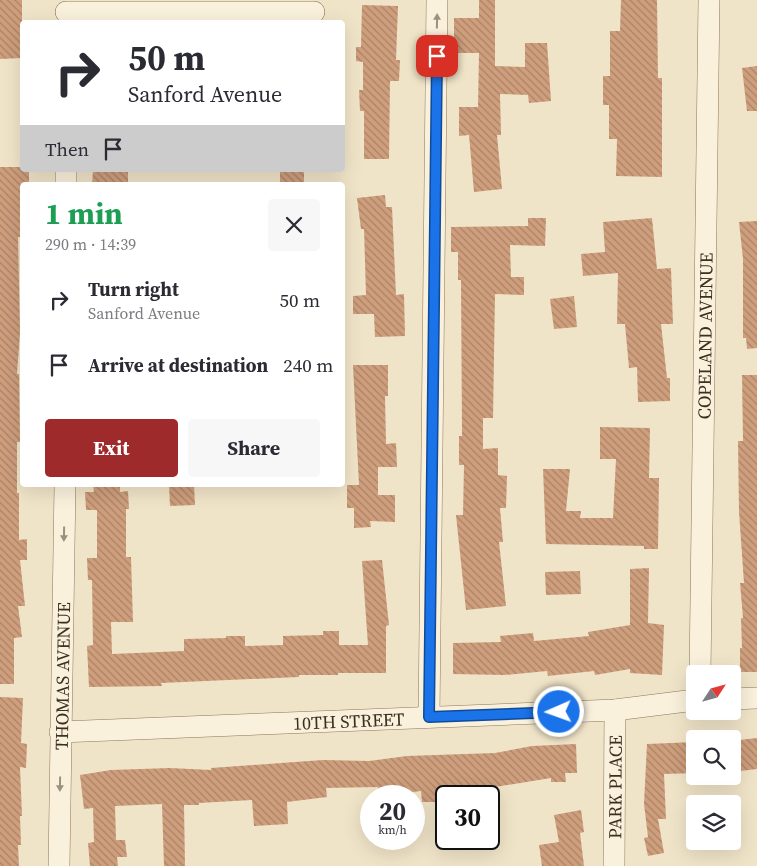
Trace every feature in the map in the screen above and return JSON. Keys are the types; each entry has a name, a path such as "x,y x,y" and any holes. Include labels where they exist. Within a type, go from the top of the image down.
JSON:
{"street":[{"path":"429,717 437,0"},
{"name":"COPELAND AVENUE","path":"700,665 709,0"},
{"path":"66,12 314,12"},
{"name":"THOMAS AVENUE","path":"59,866 65,487"},
{"path":"741,699 757,698"},
{"name":"10TH STREET","path":"60,732 615,710 686,701"},
{"name":"PARK PLACE","path":"614,866 615,710"}],"building":[{"path":"0,0 22,0 20,58 0,59"},
{"path":"479,0 495,0 495,66 525,67 525,43 547,43 551,101 529,103 528,95 500,94 501,135 497,135 502,189 474,192 469,135 459,136 459,107 478,107 479,53 454,53 454,18 479,18"},
{"path":"621,0 657,0 658,78 662,78 662,177 616,176 617,139 609,139 609,105 603,105 603,76 610,76 610,31 620,31"},
{"path":"362,5 398,6 396,60 400,60 399,81 390,81 389,159 364,159 364,111 360,111 359,90 363,90 363,62 356,61 356,47 361,47"},
{"path":"757,66 757,111 747,111 742,68"},
{"path":"0,167 20,167 20,172 29,172 29,182 20,182 20,237 18,237 20,332 17,374 19,374 20,442 17,442 19,540 27,539 27,560 20,560 25,606 18,606 22,637 14,638 14,684 0,684"},
{"path":"93,172 128,172 128,182 92,182"},
{"path":"280,172 304,172 304,182 280,182"},
{"path":"385,195 386,207 392,207 396,295 404,294 405,336 375,337 374,314 353,314 353,296 366,295 364,229 361,229 357,198"},
{"path":"528,218 546,218 545,246 510,245 511,277 524,277 524,295 495,294 493,418 483,418 483,449 498,448 498,475 507,476 506,508 500,508 503,542 499,542 506,606 466,610 456,515 463,515 464,465 459,465 459,436 462,436 461,280 458,280 458,252 451,252 451,227 528,226"},
{"path":"652,218 657,269 671,268 673,324 661,324 667,378 670,378 670,401 638,402 637,367 629,368 625,324 617,324 618,273 583,276 581,254 605,252 603,222"},
{"path":"757,221 757,348 747,349 746,338 743,338 743,259 739,222"},
{"path":"574,296 577,327 554,329 550,299"},
{"path":"353,365 388,365 388,396 385,396 386,444 396,443 397,467 378,467 378,495 395,495 395,522 370,521 371,527 354,528 354,508 347,508 347,485 359,485"},
{"path":"742,375 757,375 757,672 741,672 740,665 740,648 742,648 741,618 743,618 740,583 744,583 739,512 738,441 743,441"},
{"path":"600,427 650,428 649,478 659,478 658,549 644,549 644,546 546,544 543,469 570,469 566,511 581,511 580,518 613,518 616,459 600,459"},
{"path":"93,487 120,487 120,492 128,491 129,509 126,509 126,557 131,557 133,622 111,622 112,654 184,651 184,639 226,638 226,636 245,636 245,646 283,645 283,636 323,635 323,631 339,631 339,645 368,645 362,561 382,560 389,625 386,626 386,673 338,673 338,675 299,675 299,677 161,683 162,686 89,687 87,646 93,645 92,580 88,580 87,558 97,558 97,510 86,510 85,492 94,492"},
{"path":"169,487 194,487 195,505 170,506"},
{"path":"649,568 648,623 664,625 662,675 630,673 630,669 595,675 594,671 548,676 547,671 504,675 453,674 453,643 501,642 500,636 533,633 534,641 589,636 588,632 630,625 630,569"},
{"path":"580,571 581,594 546,595 545,572"},
{"path":"0,697 23,698 21,743 27,744 26,768 20,767 22,816 20,816 21,845 18,845 19,866 0,866"},
{"path":"757,738 757,769 741,771 741,740"},
{"path":"686,742 686,773 664,774 666,819 658,819 664,853 648,856 644,838 648,837 644,804 647,744"},
{"path":"576,744 577,773 565,773 566,782 551,782 551,778 500,786 435,785 435,802 425,802 425,785 360,785 360,787 326,788 327,797 287,802 288,824 254,826 252,800 184,805 185,866 164,866 162,804 115,806 116,840 125,840 127,857 117,857 118,866 90,866 88,843 94,842 93,808 84,809 80,775 111,770 170,768 211,770 211,768 323,760 369,761 407,756 495,753 532,746"},
{"path":"581,810 584,832 580,833 584,866 542,866 539,845 559,842 554,815"}],"route":[{"path":"437,56 429,717 559,712"}]}
